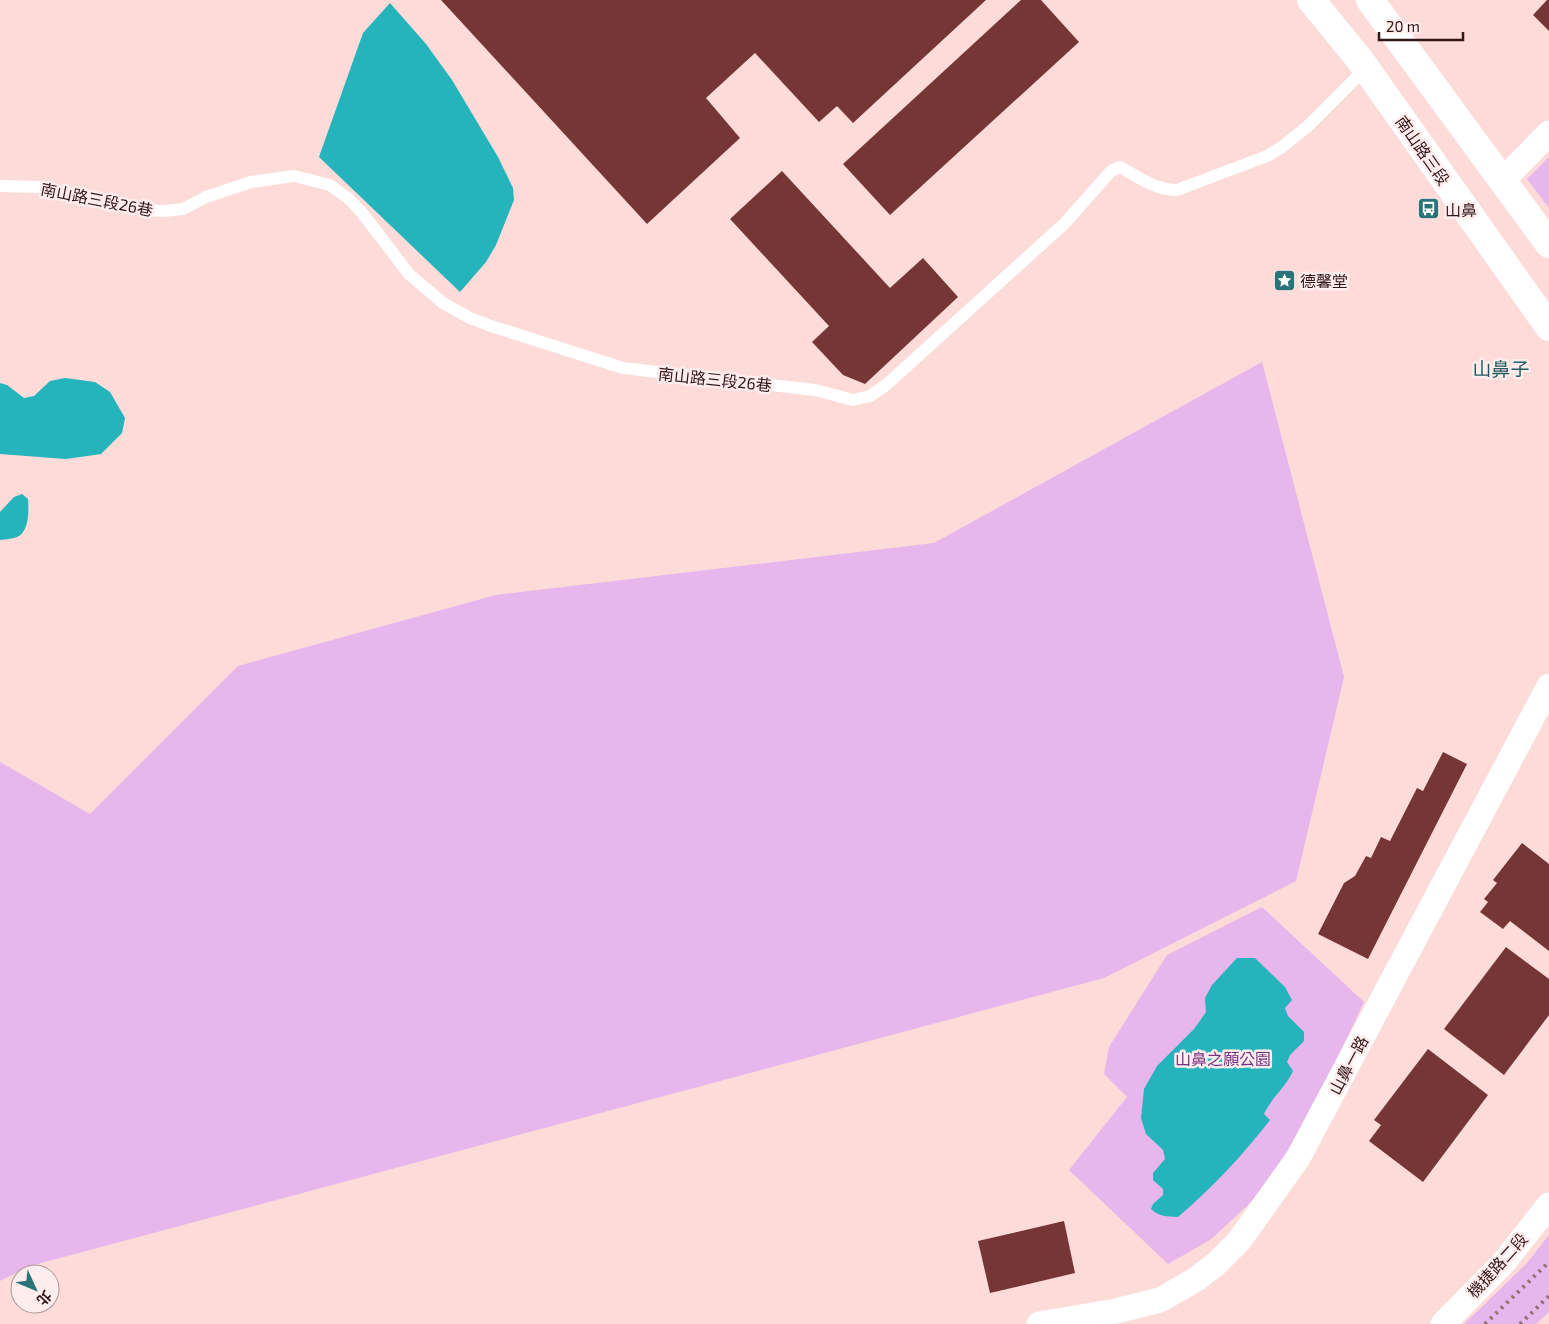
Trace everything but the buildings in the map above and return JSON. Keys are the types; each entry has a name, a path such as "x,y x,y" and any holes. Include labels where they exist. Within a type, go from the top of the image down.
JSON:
{"street":[{"name":"南山路三段","path":"1311,0 1366,68 1549,327"},
{"path":"1370,0 1549,244"},
{"path":"1503,180 1549,133"},
{"name":"山鼻一路","path":"1040,1324 1116,1311 1160,1300 1195,1280 1216,1264 1239,1241 1298,1158 1549,686"},
{"name":"機捷路二段","path":"1443,1324 1504,1262 1549,1204"}],"lane":[{"name":"南山路三段26巷","path":"0,186 41,187 144,210 164,211 183,209 206,197 251,182 294,176 330,185 349,199 363,214 409,274 443,303 470,318 623,368 815,390 853,400 870,396 886,385 1064,224 1111,171 1120,167 1154,185 1167,190 1177,190 1267,156 1296,136 1366,68"}],"green space":[{"path":"1549,157 1549,208 1527,179"},
{"path":"1262,362 1344,677 1296,881 1104,978 37,1264 10,1264 10,1276 0,1281 0,762 90,814 238,666 496,595 934,543"},
{"name":"山鼻之願公園","path":"1262,907 1364,1002 1290,1157 1247,1206 1210,1240 1168,1264 1069,1170 1127,1097 1104,1074 1109,1047 1167,955"},
{"path":"1549,1235 1549,1312 1536,1324 1464,1324 1527,1263"}],"water":[{"path":"390,3 426,44 452,80 498,157 513,188 514,200 496,245 486,262 460,292 319,157 363,33"},
{"path":"65,378 95,382 110,392 125,418 122,433 101,454 66,459 0,454 0,383 7,385 24,398 34,396 50,381"},
{"path":"22,494 28,499 28,515 24,531 17,537 0,540 0,512 14,497"},
{"path":"1237,958 1255,958 1285,987 1292,1000 1285,1008 1288,1016 1304,1032 1304,1041 1290,1055 1287,1062 1293,1071 1267,1108 1264,1114 1270,1120 1260,1133 1215,1183 1178,1217 1160,1215 1151,1209 1153,1204 1163,1195 1163,1189 1153,1180 1153,1173 1165,1159 1163,1150 1146,1134 1141,1118 1144,1089 1157,1066 1194,1029 1206,1012 1205,998 1212,985"}],"railway":[{"path":"1485,1324 1549,1262"},
{"path":"1520,1324 1549,1296"}],"place":[{"name":"山鼻","path":"1429,209"},
{"name":"德馨堂","path":"1284,280"}],"district":[{"name":"山鼻子","path":"1501,368"}]}
